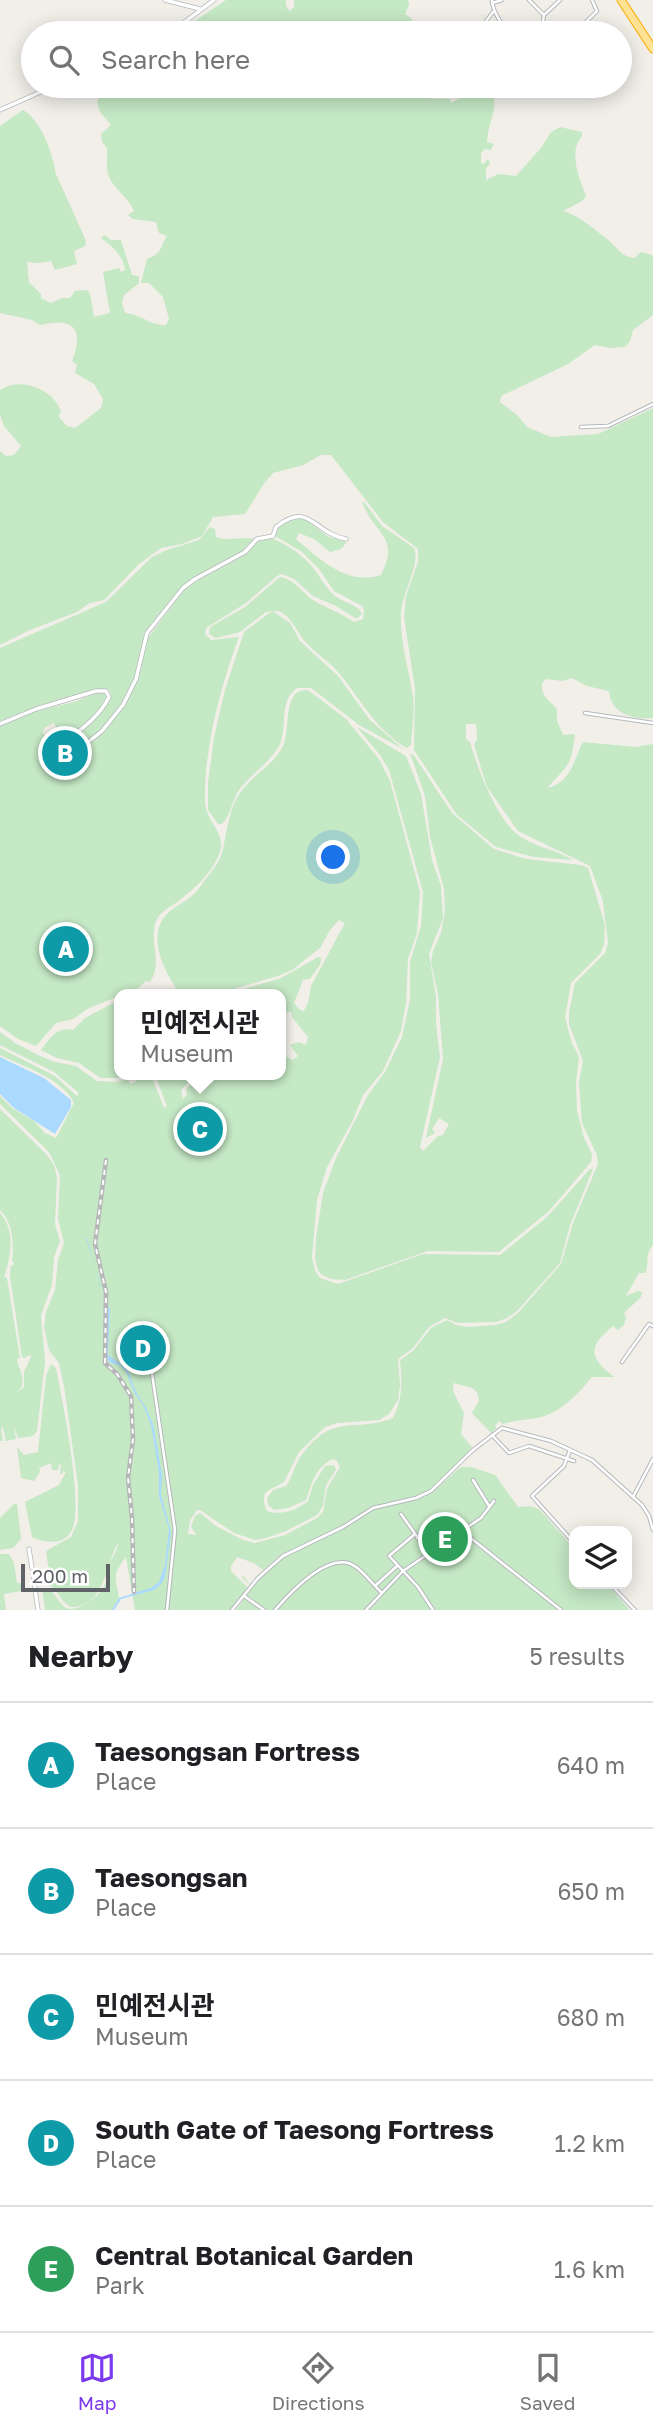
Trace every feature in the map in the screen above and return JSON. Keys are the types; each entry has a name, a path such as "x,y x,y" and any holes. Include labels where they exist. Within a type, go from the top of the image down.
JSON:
{"highway":[{"path":"623,0 653,43"},
{"path":"623,0 653,49"}],"street":[{"path":"165,0 201,9"},
{"path":"186,21 214,0"},
{"path":"500,21 493,12 492,1 502,0"},
{"path":"529,0 544,15"},
{"path":"543,21 544,15 560,0"},
{"path":"587,21 597,11 592,0"},
{"path":"486,21 493,12"},
{"path":"0,110 27,98"},
{"path":"581,427 608,426 653,404"},
{"path":"0,723 36,709 96,691 106,691 109,697 105,705 85,727 55,750 57,759 67,759 102,731 123,705 136,679 147,633 183,588 245,552 257,539 273,536 276,527 299,515 334,537 346,539"},
{"path":"585,713 653,723"},
{"path":"622,1362 649,1324 653,1326"},
{"path":"150,1360 175,1530 167,1610"},
{"path":"232,1610 261,1575 288,1553 333,1532 378,1506 416,1498 434,1490 499,1429 505,1428 551,1441 592,1460 647,1511 653,1530"},
{"path":"492,1434 509,1453 529,1446 575,1461"},
{"path":"569,1537 532,1496 564,1466 570,1450"},
{"path":"633,1497 653,1459"},
{"path":"473,1480 489,1506"},
{"path":"366,1610 402,1571 481,1518 494,1501"},
{"path":"401,1514 428,1552"},
{"path":"433,1610 423,1594 389,1556 434,1526"},
{"path":"462,1530 561,1610"},
{"path":"29,1549 32,1568"},
{"path":"275,1610 311,1575 333,1565 350,1563 381,1592"},
{"path":"374,1586 397,1566"},
{"path":"33,1575 38,1610"},
{"path":"615,1589 635,1610"},
{"path":"244,1596 264,1610"}],"green space":[{"path":"226,0 286,0 290,11 294,7 294,0 408,0 405,14 413,21 195,21"},
{"path":"99,98 432,98 450,99 451,103 460,98 493,98 487,142 494,144 491,150 485,149 481,153 481,163 484,164 488,159 490,163 486,169 486,180 498,174 516,176 541,148 551,132 560,127 582,132 575,157 586,196 563,211 586,223 626,256 635,258 641,252 652,255 653,315 633,330 625,347 595,345 568,364 501,396 500,402 527,427 551,437 598,434 653,408 653,718 624,714 614,705 609,691 587,686 572,678 563,681 546,679 542,683 544,695 557,709 557,721 563,735 575,734 567,765 547,788 567,776 583,742 635,747 653,744 653,1245 645,1273 639,1273 626,1296 638,1291 642,1292 641,1297 624,1313 624,1325 618,1330 613,1326 595,1347 596,1358 614,1377 592,1377 574,1397 554,1412 503,1424 499,1421 495,1426 497,1428 491,1433 472,1413 479,1401 477,1392 454,1383 453,1391 464,1413 461,1434 472,1447 426,1493 372,1507 327,1534 282,1554 263,1570 254,1563 237,1557 231,1566 231,1571 248,1588 251,1586 242,1578 243,1575 249,1584 254,1582 252,1585 285,1556 339,1531 375,1509 411,1501 431,1493 461,1467 471,1467 495,1475 518,1507 530,1506 539,1509 569,1542 569,1589 611,1589 630,1610 236,1610 244,1599 242,1596 230,1610 135,1610 126,1557 116,1573 119,1598 112,1610 45,1610 42,1588 50,1589 69,1609 81,1607 90,1601 82,1606 70,1607 52,1586 49,1586 46,1579 50,1578 46,1551 71,1537 78,1521 78,1485 64,1386 59,1363 49,1350 44,1327 46,1312 55,1290 58,1260 64,1243 58,1219 60,1175 49,1152 0,1104 0,1096 12,1108 34,1121 45,1133 56,1138 74,1103 52,1080 0,1055 0,1048 55,1076 77,1096 79,1093 54,1072 0,1045 0,1032 40,1056 76,1066 97,1081 128,1080 130,1084 136,1080 153,1080 164,1108 167,1106 157,1080 190,1080 181,1090 183,1099 187,1095 186,1089 195,1080 286,1080 286,1056 293,1060 298,1056 290,1045 299,1042 306,1045 308,1037 292,1017 291,1011 286,1013 286,989 244,989 281,978 318,957 321,958 310,979 303,980 294,1003 304,1011 311,986 345,923 339,920 320,948 292,970 233,989 177,989 163,965 158,931 169,912 195,893 217,863 236,799 279,753 283,746 294,695 308,690 346,719 379,759 390,781 420,892 417,933 408,959 406,1003 401,1031 383,1071 363,1095 353,1120 327,1167 317,1200 312,1257 315,1271 320,1278 338,1284 423,1254 500,1255 547,1217 590,1169 593,1169 570,1225 560,1263 517,1311 496,1322 457,1323 445,1318 429,1327 413,1348 398,1359 398,1400 389,1414 379,1420 337,1423 325,1427 299,1452 284,1482 270,1489 265,1495 267,1511 278,1513 299,1507 308,1501 313,1485 325,1466 334,1465 336,1470 326,1485 323,1506 317,1515 286,1531 255,1540 234,1533 200,1510 197,1510 190,1520 188,1534 197,1535 191,1527 195,1516 200,1513 216,1526 255,1543 285,1535 323,1512 327,1489 340,1467 333,1459 318,1471 306,1500 288,1508 274,1510 268,1505 267,1498 273,1490 286,1486 301,1456 323,1433 334,1428 393,1418 401,1390 400,1360 413,1351 431,1328 447,1320 468,1327 506,1322 518,1313 561,1264 573,1223 598,1164 597,1155 582,1123 579,1082 583,1061 569,1024 569,1012 575,983 605,953 608,943 603,901 590,866 518,831 487,787 474,745 477,739 476,724 466,724 466,739 470,742 477,765 495,805 510,827 524,839 573,860 534,857 496,847 457,815 414,750 415,689 404,617 406,596 418,562 418,549 383,522 331,455 321,455 303,465 273,473 245,514 213,517 202,536 161,548 139,564 104,600 90,603 77,612 0,645 0,451 6,456 14,455 21,446 4,426 0,415 0,390 17,384 44,391 57,404 61,412 58,416 67,426 75,428 101,408 103,399 94,384 75,373 77,365 72,361 77,340 73,328 61,323 40,325 32,320 0,313 0,126 23,110 36,122 86,241 85,246 74,251 77,264 55,270 51,261 27,262 29,282 41,294 41,298 51,303 70,298 75,291 87,290 94,317 110,313 103,272 119,268 121,272 125,270 119,255 101,238 104,235 111,240 121,240 132,275 139,276 139,283 124,295 122,303 125,313 156,324 166,325 169,319 163,297 149,283 141,283 147,259 158,252 167,236 159,233 156,222 133,219 128,215 134,211 108,173 107,148 102,142 101,134 111,125 100,112 97,102","holes":["118,1543 105,1585 91,1600 103,1583 114,1551"]},
{"path":"362,502 382,526 414,548 415,562 401,615 403,646 414,702 411,745 407,748 377,723 338,672 307,644 290,620 279,611 266,612 240,632 216,638 209,634 210,627 245,607 280,577 291,581 313,600 354,622 363,619 362,606 334,591 319,569 302,552 275,536 285,522 302,517 329,537 344,540 346,543 341,549 330,552 314,539 299,533 296,539 325,563 357,577 381,575 388,552 387,543"},
{"path":"210,527 215,529 216,537 254,539 240,553 191,580 147,632 131,688 110,721 64,759 57,758 58,749 95,717 108,701 111,695 109,690 40,706 0,721 0,648 106,602 152,557 199,540"},
{"path":"273,539 301,555 335,596 354,606 362,614 355,618 313,596 294,579 282,574 246,603 206,628 205,634 211,640 239,637 220,696 207,759 205,800 206,809 221,842 217,859 196,886 157,919 154,927 156,966 150,982 146,981 137,989 114,989 114,998 89,1008 73,1019 56,1023 36,1046 18,1039 0,1026 0,725 32,712 74,702 102,691 107,696 103,703 86,723 72,734 58,741 58,730 54,723 44,728 43,733 49,742 56,746 52,753 54,760 62,763 74,757 108,726 124,705 138,680 147,639 186,587 244,555 258,541"},
{"path":"274,612 290,623 300,641 338,676 370,720 403,749 359,725 311,688 297,688 287,700 282,737 277,750 239,790 225,820 218,824 208,810 208,783 214,737 225,690 244,632"},
{"path":"357,727 406,756 421,794 432,860 441,886 443,918 429,954 436,997 440,1057 420,1147 423,1151 438,1136 443,1135 449,1124 439,1118 432,1129 435,1133 426,1138 443,1059 438,994 431,963 441,933 445,910 444,889 430,837 425,796 410,753 452,813 494,849 526,859 588,868 605,925 604,945 600,954 571,983 565,1018 579,1057 577,1111 584,1138 592,1154 591,1162 549,1211 499,1252 428,1251 345,1280 322,1275 315,1259 323,1193 336,1158 402,1037 410,1000 410,962 421,926 423,892 389,770"},
{"path":"114,1003 114,1078 100,1078 79,1063 57,1058 41,1050 58,1031 73,1030 85,1018"},
{"path":"0,1109 54,1165 57,1178 55,1224 60,1241 54,1257 52,1285 41,1315 45,1362 37,1431 33,1436 18,1438 14,1425 16,1439 6,1441 3,1427 3,1441 0,1441 0,1213 8,1228 11,1244 4,1277 7,1278 20,1358 17,1359 23,1380 18,1392 24,1387 24,1372 31,1357 22,1357 10,1276 14,1262 12,1234 8,1221 0,1210"},
{"path":"51,1364 56,1368 63,1403 75,1498 72,1530 64,1539 52,1542 32,1537 25,1502 59,1485 66,1472 60,1474 61,1464 58,1470 52,1470 51,1463 39,1468 40,1472 34,1481 21,1478 17,1447 24,1455 38,1452 46,1376"},
{"path":"17,1504 21,1539 13,1548 0,1550 0,1518"},
{"path":"0,1554 9,1554 14,1563 17,1583 21,1583 21,1591 4,1594 6,1610 0,1610"}],"water":[{"path":"0,1057 44,1078 71,1100 71,1107 55,1134 14,1108 0,1094"},
{"path":"103,1291 110,1310 108,1355 127,1369 153,1424 162,1475 161,1495 171,1532 165,1577 161,1584 154,1590 121,1599 114,1610 119,1598 151,1588 159,1582 165,1565 169,1529 159,1496 159,1472 151,1425 126,1371 109,1362 106,1355 108,1309"}],"railway":[{"path":"106,1160 95,1244 106,1292 105,1363 117,1374 131,1396 133,1439 128,1478 134,1592"}],"place":[{"name":"Taesongsan","path":"65,753"},
{"name":"Taesongsan Fortress","path":"66,949"},
{"name":"민예전시관","path":"200,1129"},
{"name":"South Gate of Taesong Fortress","path":"143,1348"},
{"name":"Central Botanical Garden","path":"445,1539"}]}
